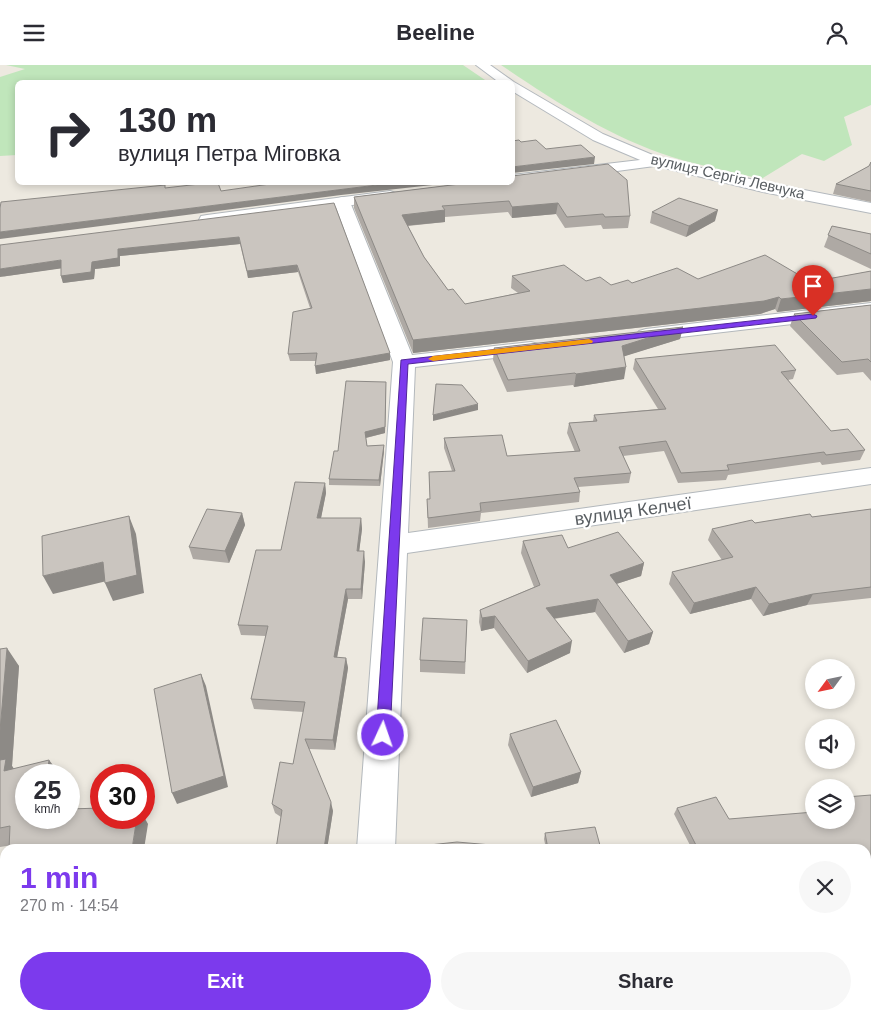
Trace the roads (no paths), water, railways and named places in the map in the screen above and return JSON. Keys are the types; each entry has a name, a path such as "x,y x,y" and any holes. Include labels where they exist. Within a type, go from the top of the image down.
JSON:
{"street":[{"path":"482,65 504,80"},
{"name":"вулиця Сергія Левчука","path":"515,87 598,137 657,162 762,187 871,208"},
{"path":"515,180 657,162"},
{"path":"195,221 409,194"},
{"path":"342,202 404,362 376,844"},
{"path":"628,337 871,309"},
{"path":"404,362 550,345"},
{"name":"вулиця Келчеї","path":"394,545 871,476"}]}
